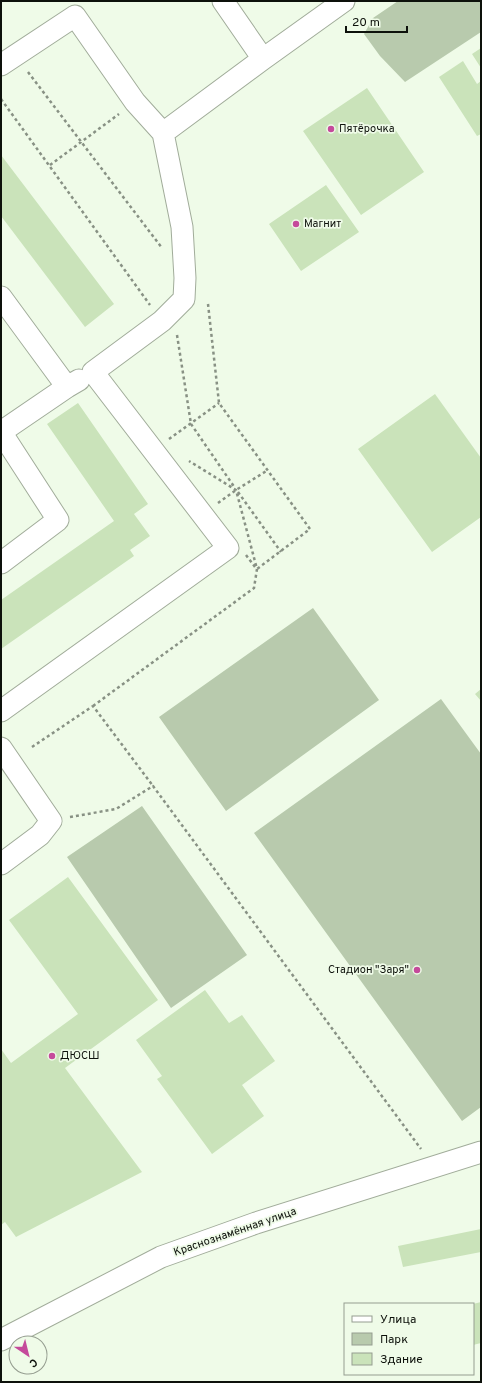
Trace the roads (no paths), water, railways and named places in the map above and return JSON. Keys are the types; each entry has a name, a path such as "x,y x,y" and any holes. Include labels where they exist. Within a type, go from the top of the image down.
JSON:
{"street":[{"path":"223,1 263,59"},
{"path":"163,133 344,1"},
{"path":"1,563 58,520 1,432 67,387 169,324 184,298 185,278 182,227 163,133 135,102 75,16 8,60"},
{"path":"1,297 67,387"},
{"path":"1,711 228,548 93,372"},
{"path":"1,748 51,821 40,834 1,864"},
{"name":"Краснознамённая улица","path":"1,1340 161,1257 256,1224 481,1152"}],"place":[{"name":"Пятёрочка","path":"331,129"},
{"name":"Магнит","path":"296,224"},
{"name":"Стадион \"Заря\"","path":"417,970"},
{"name":"ДЮСШ","path":"52,1056"}]}
